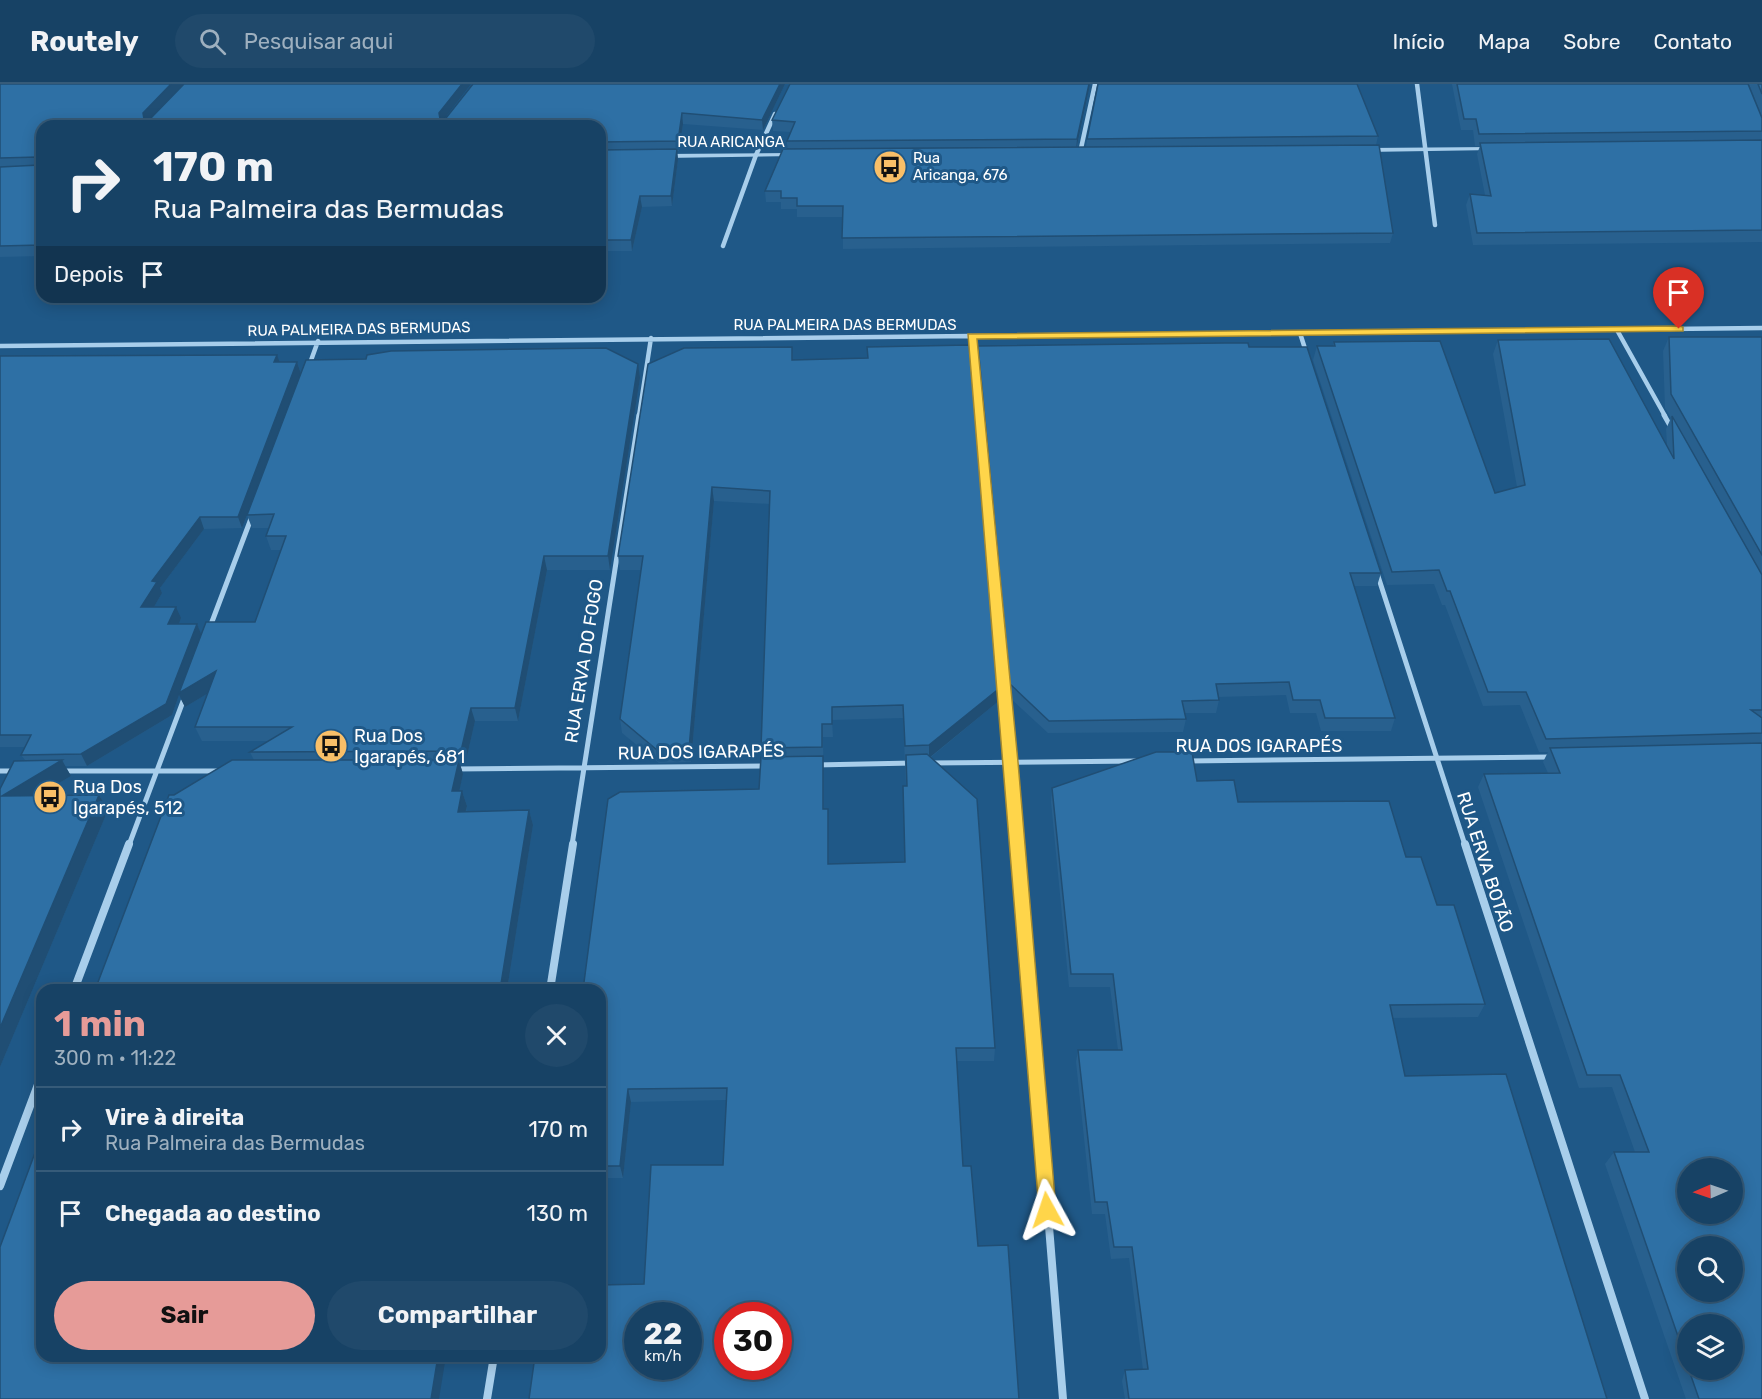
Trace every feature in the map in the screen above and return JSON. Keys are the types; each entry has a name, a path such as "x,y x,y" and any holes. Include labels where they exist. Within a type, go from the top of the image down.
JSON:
{"street":[{"path":"1080,154 1095,84"},
{"path":"1417,84 1435,225"},
{"path":"723,246 756,155 780,104"},
{"path":"1354,150 1506,149"},
{"path":"1068,154 1092,154"},
{"name":"RUA ARICANGA","path":"660,156 802,155"},
{"name":"RUA PALMEIRA DAS BERMUDAS","path":"0,346 1762,328"},
{"path":"1617,330 1675,435"},
{"path":"1300,333 1311,366"},
{"path":"971,336 1011,762 1063,1399"},
{"name":"RUA ERVA DO FOGO","path":"551,984 651,338"},
{"path":"306,375 318,341"},
{"path":"206,639 256,507"},
{"name":"RUA ERVA BOTÃO","path":"1375,569 1645,1399"},
{"path":"76,984 185,694"},
{"name":"RUA DOS IGARAPÉS","path":"1176,761 1564,757"},
{"name":"RUA DOS IGARAPÉS","path":"809,765 1141,761"},
{"name":"RUA DOS IGARAPÉS","path":"441,769 774,766"},
{"path":"0,771 22,771"},
{"path":"56,771 227,771"},
{"path":"0,1186 36,1090"},
{"path":"488,1399 493,1362"}],"building":[{"path":"0,84 171,84 143,113 144,119 150,119 184,84 462,84 439,113 440,119 446,118 473,84 780,84 762,120 682,113 678,141 606,142 606,120 36,120 36,157 0,158"},
{"path":"790,84 1089,84 1077,139 787,141 795,122 772,120"},
{"path":"1098,84 1357,84 1378,136 1087,139"},
{"path":"1457,84 1748,84 1762,118 1762,131 1479,134 1476,119 1464,119"},
{"path":"1762,140 1762,230 1477,233 1470,194 1491,196 1480,143"},
{"path":"1379,145 1393,233 842,238 843,206 797,206 797,198 781,198 781,191 765,191 783,149"},
{"path":"677,149 671,196 640,196 631,240 606,240 606,150"},
{"path":"36,165 36,245 0,246 0,167"},
{"path":"1669,337 1762,337 1762,555 1671,394"},
{"path":"1609,339 1674,459 1672,416 1762,575 1762,710 1751,710 1762,718 1762,733 1546,739 1526,692 1488,692 1450,591 1447,591 1439,570 1392,572 1317,346 1335,346 1334,342 1440,341 1495,493 1525,485 1498,340"},
{"path":"1248,343 1249,347 1307,347 1381,573 1350,573 1395,718 1325,718 1320,700 1293,700 1289,682 1216,684 1219,700 1182,701 1186,719 1049,721 1010,684 978,346"},
{"path":"969,345 1001,687 929,745 905,746 903,705 832,707 832,724 822,724 822,747 761,748 770,491 712,487 689,749 657,750 620,719 643,556 618,556 648,364 684,348 792,347 792,360 868,358 867,347"},
{"path":"606,348 638,364 608,556 544,556 515,708 471,708 461,751 250,752 292,727 195,727 216,671 179,693 206,622 255,622 286,536 266,536 274,514 247,515 306,360 366,359 367,355 391,351"},
{"path":"277,355 274,362 297,362 238,517 200,517 152,581 157,582 141,607 176,607 168,624 197,624 166,704 81,754 21,755 31,735 0,735 0,356"},
{"path":"1762,743 1762,1399 1699,1399 1692,1380 1743,1380 1743,1314 1677,1314 1677,1333 1614,1152 1649,1152 1620,1075 1587,1075 1484,774 1560,773 1550,748"},
{"path":"1156,752 1192,752 1197,781 1234,780 1238,802 1389,801 1406,857 1421,857 1437,905 1454,905 1485,1004 1390,1005 1405,1076 1506,1074 1607,1399 1129,1399 1125,1370 1148,1369 1132,1247 1114,1247 1107,1202 1095,1202 1078,1050 1122,1050 1113,974 1071,974 1052,788"},
{"path":"927,754 977,799 995,1048 956,1048 963,1166 971,1166 978,1246 1008,1245 1019,1399 529,1399 534,1362 606,1362 606,1285 644,1284 651,1165 723,1165 727,1088 628,1089 620,1166 606,1166 606,984 584,984 608,799 620,792 759,789 761,757 823,756 823,809 828,809 828,864 905,862 903,786 907,786 906,755"},
{"path":"62,760 2,796 99,795 0,1028 0,789 14,761"},
{"path":"232,760 459,760 452,791 462,791 458,812 529,810 501,984 97,984 169,795 174,795"},
{"path":"36,1150 36,1362 437,1362 431,1399 0,1399 0,1247"}],"place":[{"name":"Rua Aricanga, 676","path":"890,167"},
{"name":"Rua Dos Igarapés, 681","path":"331,746"},
{"name":"Rua Dos Igarapés, 512","path":"50,797"}],"route":[{"path":"1047,1210 1011,762 971,336 1679,329"}]}
